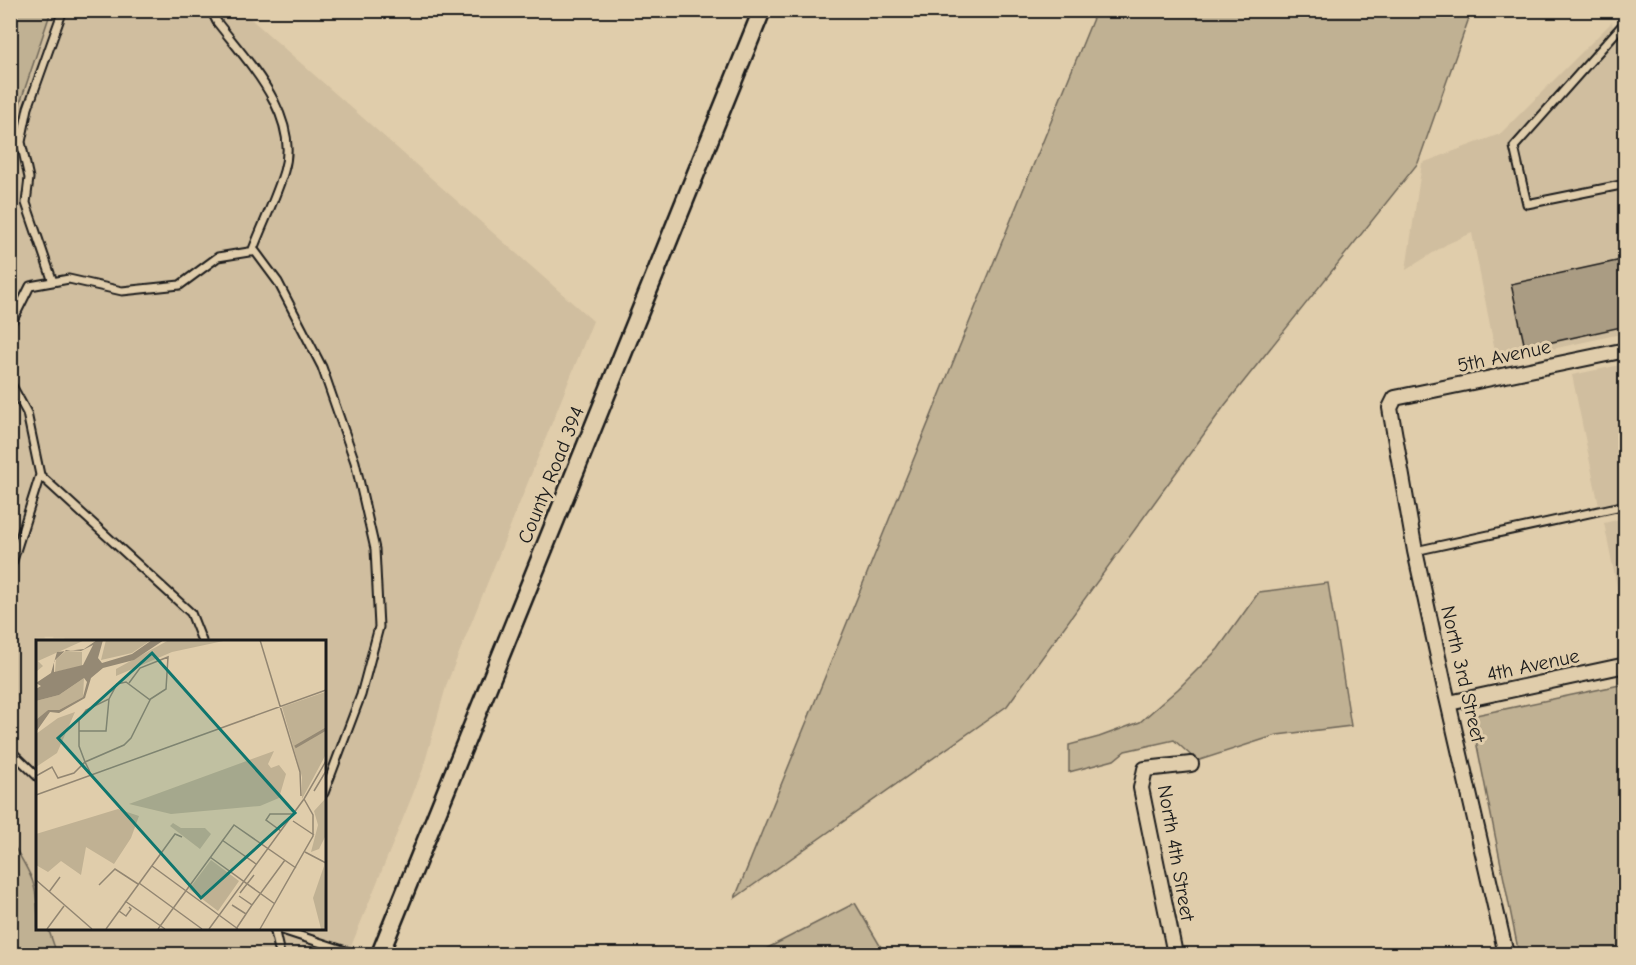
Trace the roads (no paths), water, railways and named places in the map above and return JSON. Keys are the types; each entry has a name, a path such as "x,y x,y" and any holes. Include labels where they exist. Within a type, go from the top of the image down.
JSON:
{"street":[{"name":"County Road 394","path":"380,954 762,10"},
{"name":"5th Avenue","path":"1392,402 1395,398 1626,350"},
{"name":"North 3rd Street","path":"1392,402 1389,412 1415,551 1506,954"},
{"name":"4th Avenue","path":"1449,703 1626,665"},
{"name":"North 4th Street","path":"1175,954 1141,788 1145,769 1191,764"}],"lane":[{"path":"53,282 26,203 29,178 21,142 28,108 63,10"},
{"path":"211,10 217,22 274,97 287,139 285,168 252,252"},
{"path":"1626,21 1514,147 1527,204 1626,184"},
{"path":"10,326 30,286 69,279 122,291 180,285 218,257 255,251 278,282 322,367 356,462 375,549 379,627 361,695 326,788"},
{"path":"10,382 27,413 40,475 10,570"},
{"path":"40,475 191,613 202,640"},
{"path":"1415,551 1626,506"},
{"path":"10,750 36,775"},
{"path":"275,929 280,954"},
{"path":"281,929 355,954"}]}
